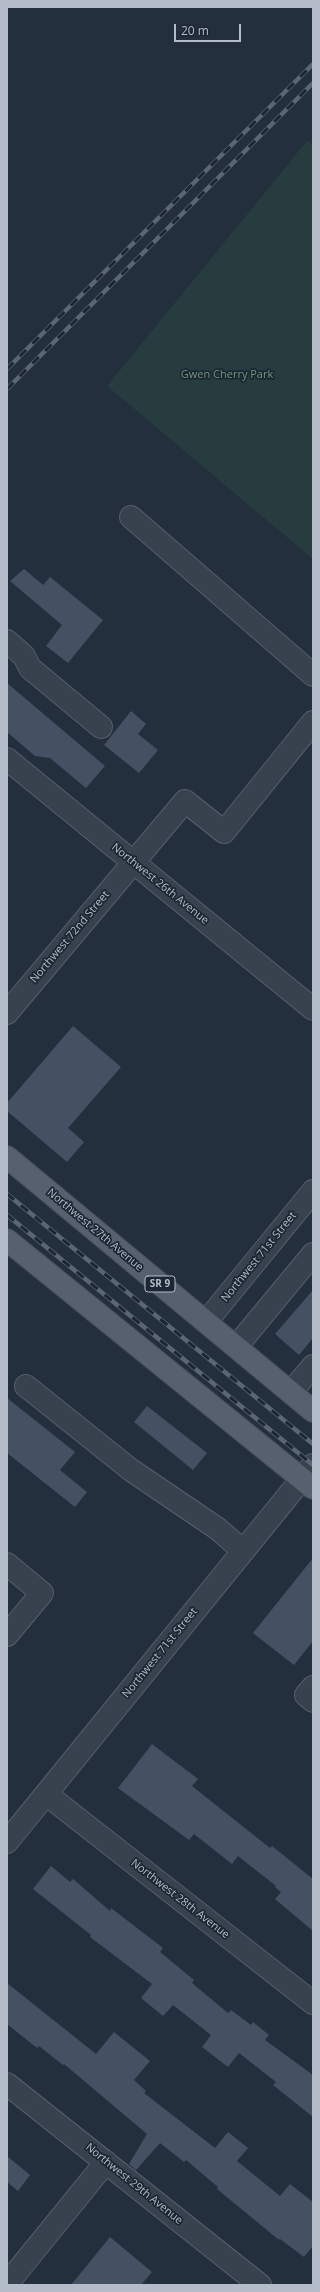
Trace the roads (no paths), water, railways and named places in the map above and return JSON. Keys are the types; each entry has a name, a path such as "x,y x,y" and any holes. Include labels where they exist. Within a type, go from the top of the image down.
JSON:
{"main road":[{"name":"Northwest 27th Avenue","path":"7,1157 313,1411"},
{"path":"7,1240 309,1477"}],"street":[{"path":"131,517 313,676"},
{"path":"7,641 24,656 30,668 100,727"},
{"name":"Northwest 72nd Street","path":"7,1013 186,801 224,832 313,722"},
{"name":"Northwest 26th Avenue","path":"7,759 313,1009"},
{"name":"Northwest 71st Street","path":"206,1322 313,1191"},
{"path":"236,1347 313,1254"},
{"path":"291,1392 313,1366"},
{"path":"26,1386 131,1470 218,1529 243,1551"},
{"name":"Northwest 71st Street","path":"7,1842 243,1551 309,1477"},
{"path":"7,1564 42,1594 7,1635"},
{"path":"313,1686 306,1695 313,1700"},
{"name":"Northwest 28th Avenue","path":"46,1794 313,2003"},
{"name":"Northwest 29th Avenue","path":"7,2084 260,2285"},
{"path":"7,2284 106,2162"}],"railway":[{"path":"7,369 313,64"},
{"path":"7,389 313,83"},
{"path":"7,1194 313,1444"},
{"path":"7,1215 313,1465"}],"park label":[{"name":"Gwen Cherry Park","path":"227,375"}]}
